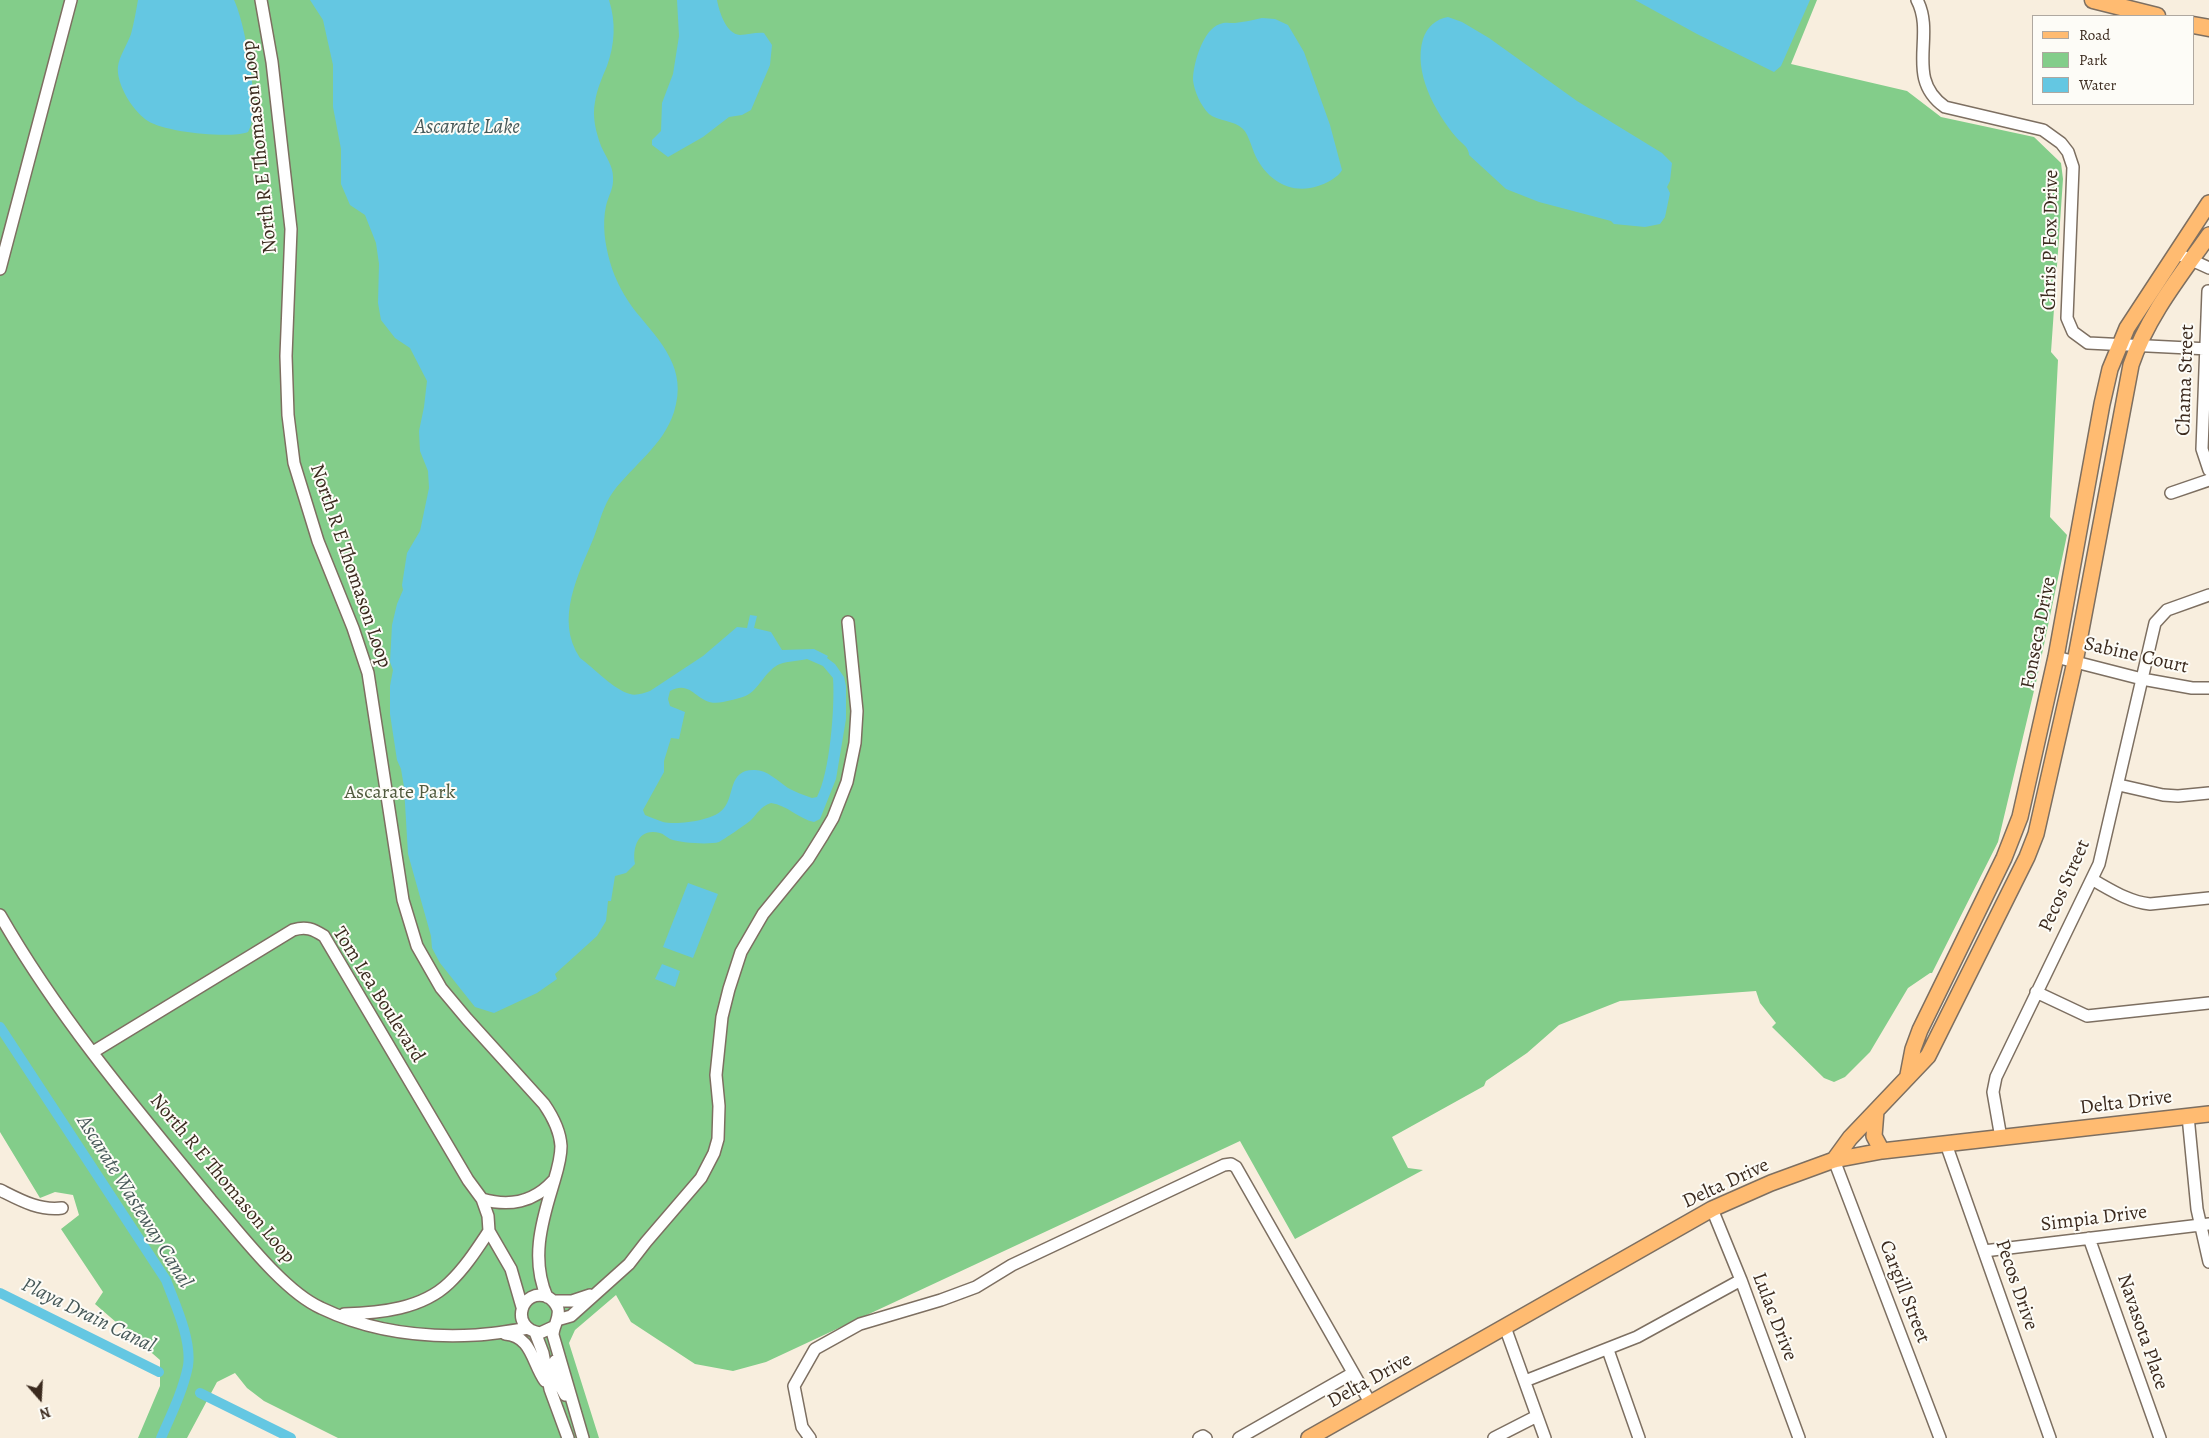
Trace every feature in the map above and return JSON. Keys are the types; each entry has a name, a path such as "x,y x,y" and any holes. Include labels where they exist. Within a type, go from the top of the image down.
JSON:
{"highway":[{"path":"2094,0 2153,15"},
{"path":"2194,25 2209,28"}],"main road":[{"name":"Fonseca Drive","path":"1908,1075 1913,1048 1920,1030 2004,858 2017,825 2056,657 2110,369 2127,328 2209,203"},
{"name":"Fonseca Drive","path":"1834,1160 1839,1151 1908,1075 1928,1056 2027,857 2042,814 2075,662 2126,386 2137,345 2153,317 2209,235"},
{"path":"1876,1111 1874,1136 1882,1151"},
{"name":"Delta Drive","path":"1309,1438 1712,1210 1771,1183 1834,1160 1882,1151 2209,1114"}],"street":[{"path":"0,269 70,0"},
{"name":"North R E Thomason Loop","path":"261,0 272,62 291,229 286,356 288,415 294,463 318,541 354,628 368,673 402,900 417,946 441,988 544,1104 553,1117 561,1145 555,1180 541,1228 538,1249 540,1278 550,1299"},
{"name":"Chris P Fox Drive","path":"1917,0 1923,22 1923,75 1931,95 1937,102 1945,107 2043,130 2057,140 2068,152 2074,176 2068,325 2079,338 2088,343 2208,349"},
{"path":"2176,253 2209,268"},
{"name":"Chama Street","path":"2208,291 2208,349 2202,449 2209,470"},
{"path":"2171,493 2209,480"},
{"name":"Pecos Street","path":"2001,1138 1993,1084 2036,992 2093,880 2106,840 2156,623 2163,612 2209,595"},
{"path":"556,1352 559,1336 571,1316 629,1264 701,1178 714,1153 718,1139 716,1075 722,1017 741,952 763,914 808,859 823,836 833,818 847,782 855,742 857,711 848,622"},
{"name":"Sabine Court","path":"2056,657 2142,679 2192,688 2209,688"},
{"path":"2119,785 2163,795 2178,796 2209,793"},
{"path":"2093,880 2117,894 2141,904 2209,898"},
{"name":"North R E Thomason Loop","path":"0,915 45,988 165,1144 274,1271 303,1297 320,1308 368,1326 414,1334 450,1336 531,1330"},
{"name":"Tom Lea Boulevard","path":"93,1052 293,930 301,928 315,930 324,936 458,1165 482,1199 488,1216 489,1231 511,1269 522,1307"},
{"path":"2036,992 2087,1016 2209,1003"},
{"path":"2188,1116 2209,1262"},
{"name":"Pecos Drive","path":"1946,1144 2050,1438"},
{"name":"Cargill Street","path":"1834,1160 1940,1438"},
{"path":"810,1438 802,1427 794,1386 815,1349 860,1324 941,1300 976,1287 1020,1261 1224,1165 1231,1164 1236,1167 1370,1404"},
{"path":"482,1199 495,1203 521,1202 546,1190 555,1180"},
{"path":"0,1190 32,1205 46,1208 62,1208"},
{"name":"Lulac Drive","path":"1712,1210 1741,1280 1799,1438"},
{"name":"Simpia Drive","path":"1984,1251 2205,1225"},
{"path":"338,1314 372,1314 392,1310 435,1294 459,1272 489,1231"},
{"name":"Navasota Place","path":"2089,1238 2160,1438"},
{"path":"1525,1381 1637,1338 1741,1280"},
{"path":"568,1438 550,1389 543,1354 531,1330 522,1319 522,1307 536,1296 572,1301 594,1294"},
{"path":"550,1299 558,1310 555,1324 556,1352 583,1438"},
{"path":"531,1330 544,1332 571,1316"},
{"path":"1505,1328 1545,1438"},
{"path":"494,1333 509,1334 523,1340 529,1347 538,1372 550,1389"},
{"path":"1608,1350 1639,1438"},
{"path":"1239,1438 1353,1372"},
{"path":"1494,1438 1537,1416"},
{"path":"1199,1438 1203,1436 1206,1438"}],"green space":[{"name":"Ascarate Park","path":"0,0 1817,0 1791,64 1907,91 1941,117 2034,137 2061,163 2063,179 2051,352 2058,360 2050,517 2067,535 2037,678 1998,842 1932,973 1908,988 1870,1052 1845,1077 1834,1082 1824,1078 1772,1027 1776,1023 1760,1003 1756,991 1620,1001 1559,1025 1527,1053 1486,1081 1484,1086 1392,1137 1408,1168 1423,1170 1295,1239 1240,1141 766,1362 733,1371 695,1364 631,1322 616,1295 575,1330 569,1343 599,1438 338,1438 264,1401 247,1388 235,1373 217,1382 187,1438 138,1438 160,1386 160,1360 95,1304 103,1292 61,1229 79,1215 73,1195 55,1192 40,1198 0,1132"}],"water":[{"path":"138,0 234,0 243,27 253,87 252,121 248,132 227,135 197,133 168,128 148,121 133,106 119,80 118,68 120,58 131,34"},
{"name":"Ascarate Lake","path":"310,0 609,0 614,25 613,41 610,58 597,93 594,113 599,141 613,173 613,185 605,213 605,241 612,269 621,288 632,307 663,345 670,357 675,369 677,397 674,412 663,435 621,482 604,508 576,581 572,597 569,612 569,628 573,643 580,658 617,688 632,695 650,691 703,656 737,627 747,628 750,615 757,616 754,628 771,632 782,650 814,649 828,656 827,658 835,664 844,677 846,686 846,719 836,779 820,819 814,822 782,806 771,803 762,808 749,822 719,842 687,842 670,839 660,833 646,833 638,840 634,858 635,864 626,873 615,876 611,901 608,901 606,921 597,936 555,974 557,979 537,993 494,1013 475,1007 440,963 432,948 431,936 408,854 404,787 401,769 397,760 390,714 390,686 393,670 390,662 392,625 397,604 403,590 402,585 407,553 420,531 429,488 428,471 420,451 419,431 427,381 410,348 395,338 381,320 378,303 379,264 376,243 365,215 350,205 341,184 341,149 333,107 333,65 323,20","holes":["807,659 823,666 833,678 833,705 831,739 822,786 817,797 812,798 794,791 772,776 755,770 746,771 736,778 724,808 713,816 695,821 669,823 645,815 643,810 664,772 664,761 671,738 679,739 685,712 670,706 668,699 670,691 685,688 707,701 714,703 723,702 749,694 775,666 780,664"]},
{"path":"677,0 717,0 721,16 731,31 740,35 764,33 772,45 770,65 751,110 742,115 729,117 703,137 668,157 652,145 652,140 661,131 662,103 673,74 679,36"},
{"path":"1635,0 1810,0 1781,66 1774,72 1697,34"},
{"path":"1448,17 1462,22 1489,38 1577,101 1662,153 1672,163 1670,181 1667,187 1670,193 1665,217 1660,224 1645,227 1614,224 1611,221 1539,202 1506,189 1469,155 1466,147 1448,127 1434,104 1428,91 1421,65 1423,39 1427,31 1436,22"},
{"path":"1262,18 1275,19 1288,25 1304,52 1330,125 1342,170 1335,178 1321,185 1299,189 1282,184 1274,179 1261,166 1243,129 1209,114 1196,93 1193,80 1197,57 1204,40 1214,27 1222,23 1238,23"},
{"path":"688,883 718,894 693,958 663,947"},
{"path":"662,964 680,971 675,987 655,979"}],"waterway":[{"name":"Ascarate Wasteway Canal","path":"0,1027 166,1280 182,1322 189,1356 183,1385 161,1438"},
{"name":"Playa Drain Canal","path":"0,1293 159,1372"},
{"name":"Playa Drain Canal","path":"200,1393 291,1438"}]}
